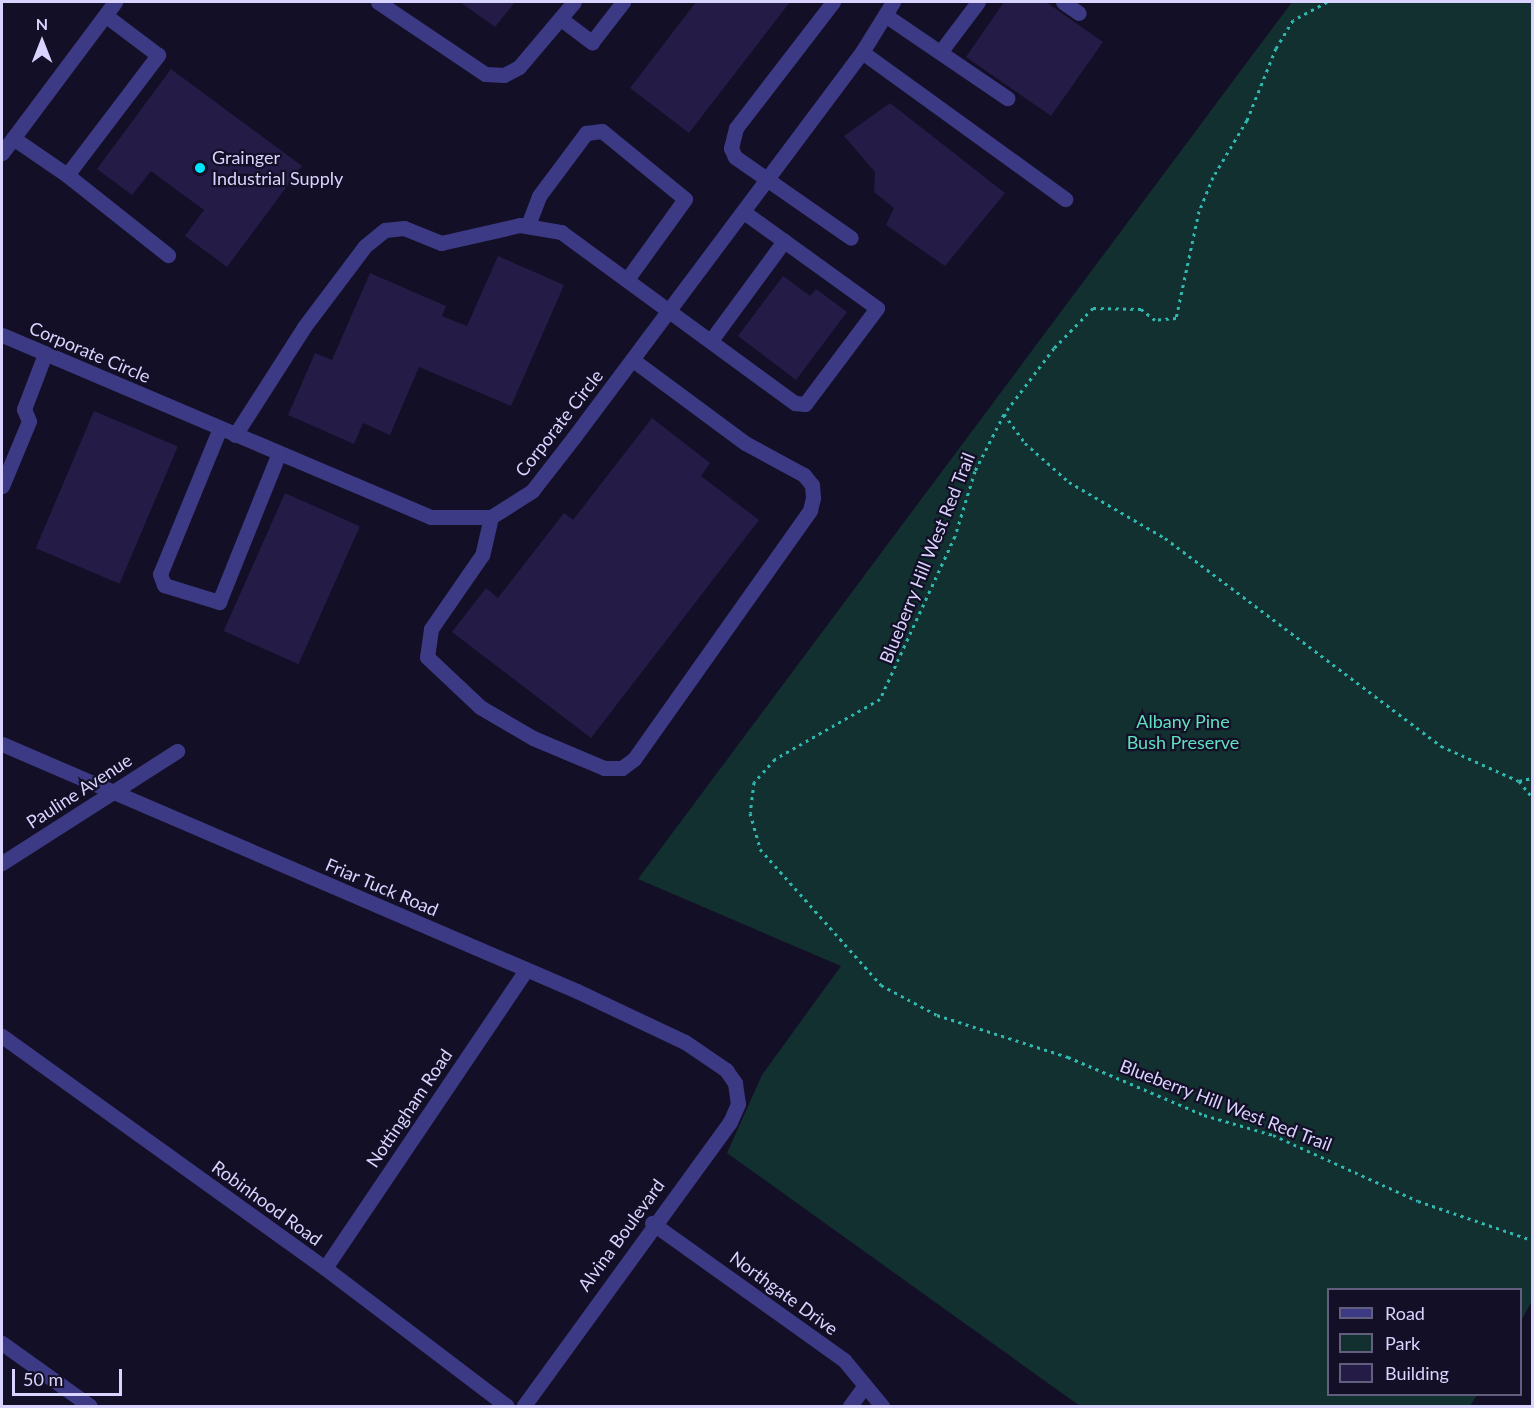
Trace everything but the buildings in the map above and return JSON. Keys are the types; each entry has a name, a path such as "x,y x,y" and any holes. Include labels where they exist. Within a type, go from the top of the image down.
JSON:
{"street":[{"path":"2,153 115,2"},
{"path":"378,2 485,74 504,75 519,67 574,2"},
{"path":"561,19 592,42 623,2"},
{"path":"833,2 731,138 735,157 851,238"},
{"name":"Corporate Circle","path":"2,335 430,517 491,517 532,491 768,180 862,52 893,2"},
{"path":"941,51 978,2"},
{"path":"1063,2 1079,13"},
{"path":"67,175 158,55 105,15"},
{"path":"885,15 1007,98"},
{"path":"862,52 1065,199"},
{"path":"528,225 539,196 586,133 602,130 685,199 628,278"},
{"path":"13,138 67,175 168,255"},
{"path":"235,435 303,327 374,236 404,228 441,243 528,225 561,232 672,308 795,403 814,399 876,308 744,212"},
{"path":"712,339 784,241"},
{"path":"2,486 29,421 24,409 45,354"},
{"path":"491,517 482,555 431,629 427,657 480,707 533,738 604,768 622,768 634,759 702,663 810,510 813,498 812,485 804,475 745,443 633,360"},
{"path":"220,428 160,574 164,585 219,602 279,453"},
{"name":"Friar Tuck Road","path":"2,744 526,970 685,1042 726,1070 735,1083"},
{"name":"Pauline Avenue","path":"2,863 177,751"},
{"name":"Nottingham Road","path":"325,1268 526,970"},
{"name":"Robinhood Road","path":"2,1036 325,1268 507,1407"},
{"name":"Alvina Boulevard","path":"524,1407 652,1223 730,1122 738,1104 735,1083"},
{"name":"Northgate Drive","path":"652,1223 844,1360 863,1388 882,1407"},
{"path":"2,1344 90,1407"},
{"path":"850,1407 863,1388"}],"path":[{"name":"Blueberry Hill West Red Trail","path":"1327,2 1293,20 1275,48 1247,120 1213,177 1199,211 1176,318 1155,320 1141,309 1093,308 1004,414 975,471 955,536 900,663 880,699 775,759 754,782 750,813 760,849 862,968 881,985 937,1015 1068,1057 1204,1115 1273,1135 1418,1201 1533,1240"},
{"path":"1004,414 1025,443 1069,482 1165,538 1441,746 1519,781 1533,797"},
{"path":"1519,781 1533,778"}],"green space":[{"name":"Albany Pine Bush Preserve","path":"1292,2 1532,2 1532,1301 1522,1319 1522,1288 1327,1288 1327,1396 1476,1396 1470,1406 1080,1406 727,1153 762,1075 841,966 638,879"}],"place":[{"name":"Grainger Industrial Supply","path":"200,168"}]}
